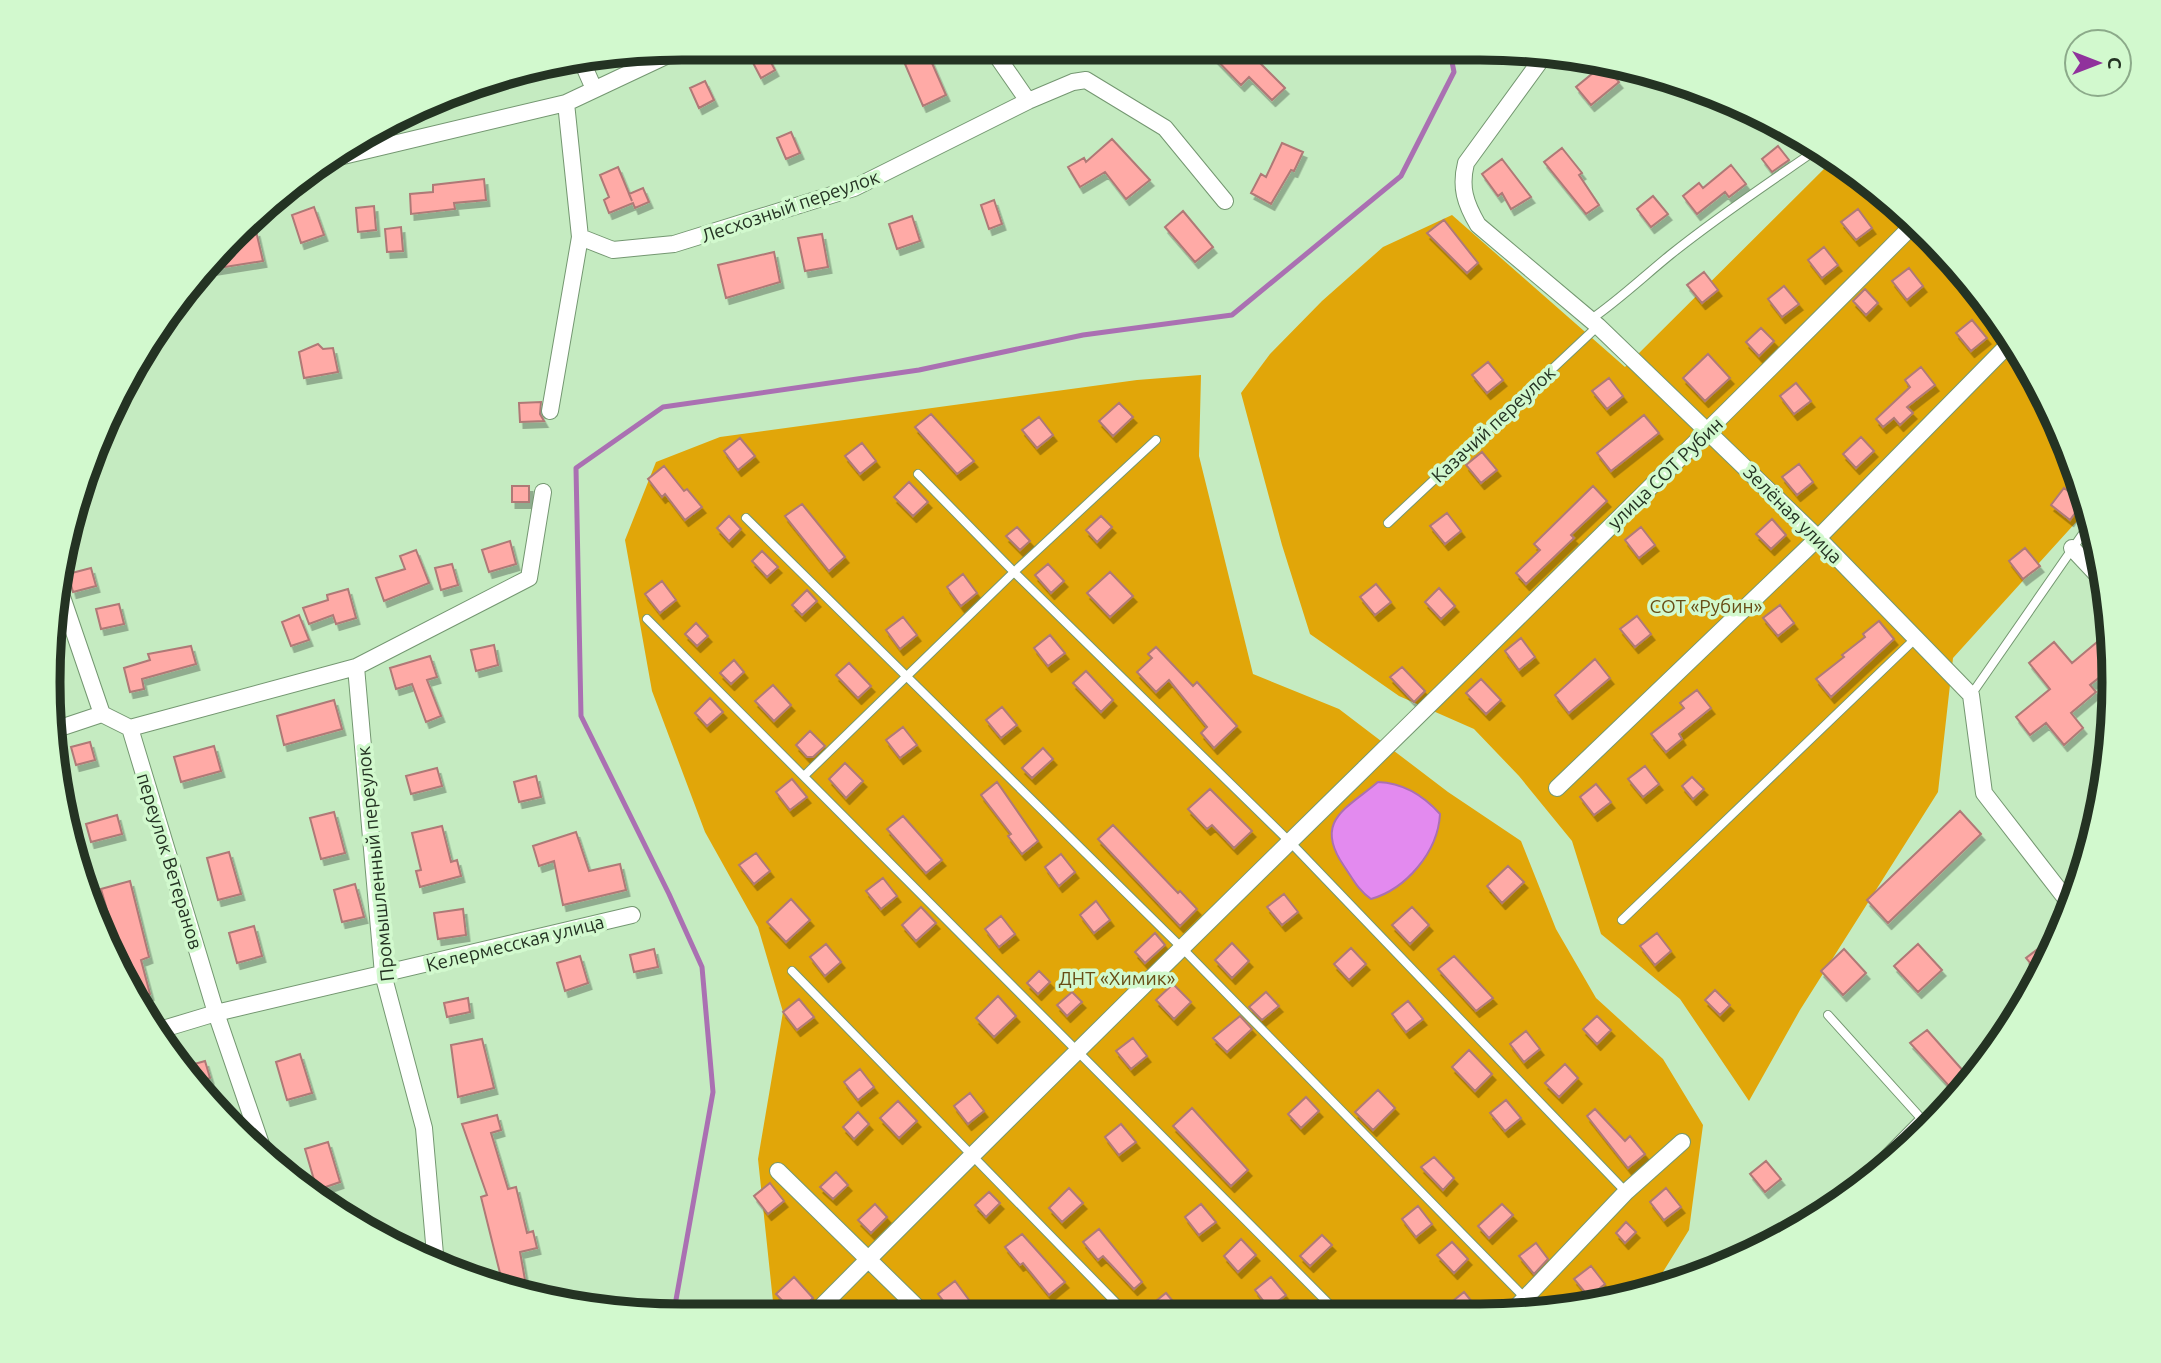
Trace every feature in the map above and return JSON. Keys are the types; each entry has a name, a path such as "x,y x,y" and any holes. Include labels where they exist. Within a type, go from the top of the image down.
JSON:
{"street":[{"path":"999,60 1028,102"},
{"path":"353,154 566,103 655,61"},
{"name":"Зелёная улица","path":"1538,63 1466,163 1461,182 1466,205 1478,225 1594,323 1709,432 1818,538 1971,695"},
{"path":"584,67 594,89"},
{"name":"Лесхозный переулок","path":"580,237 613,250 674,244 854,188 1028,102 1073,82 1086,80 1165,128 1224,201"},
{"path":"550,411 580,237 566,103"},
{"name":"улица СОТ Рубин","path":"824,1304 1413,720 1709,432 1907,231"},
{"path":"1557,788 1818,538 2005,349"},
{"path":"65,604 102,714 130,728 355,667 529,578 543,492"},
{"path":"2072,548 2091,568"},
{"name":"Промышленный переулок","path":"355,667 383,974 425,1128 435,1252"},
{"path":"1971,695 1984,793 2063,895"},
{"path":"62,727 102,714"},
{"name":"переулок Ветеранов","path":"130,728 216,1013 259,1137"},
{"name":"Келермесская улица","path":"165,1028 216,1013 632,915"},
{"path":"1523,1302 1626,1192 1682,1142"},
{"path":"778,1171 914,1304"}],"lane":[{"name":"Казачий переулок","path":"1388,523 1594,323 1669,256 1810,155"},
{"path":"804,776 1014,572 1156,440"},
{"path":"918,474 1014,572 1291,843 1626,1192"},
{"path":"746,518 908,674 1182,948 1526,1299"},
{"path":"1971,695 2083,533"},
{"path":"647,620 1329,1304"},
{"path":"1622,920 1916,638"},
{"path":"792,971 1117,1304"},
{"path":"1828,1015 1921,1118 1898,1141"}],"green space":[{"name":"СОТ «Рубин»","path":"1827,166 1890,214 1919,242 1947,271 1997,336 2037,406 2054,443 2079,518 1953,658 1938,792 1800,1010 1749,1101 1680,999 1601,934 1572,841 1519,776 1474,729 1399,696 1310,634 1282,545 1241,393 1270,354 1322,301 1383,247 1452,215 1625,367"},
{"name":"ДНТ «Химик»","path":"1201,375 1199,456 1253,674 1339,709 1448,792 1521,841 1556,929 1596,998 1663,1059 1703,1125 1689,1230 1661,1276 1601,1292 1480,1304 773,1304 758,1159 783,1012 758,927 705,832 652,691 625,540 656,462 720,437 1137,380"}],"shaded area":[{"path":"1378,782 1412,791 1440,814 1433,842 1418,867 1396,887 1371,899 1359,888 1344,866 1335,851 1332,838 1337,817"}],"building":[{"path":"752,60 770,60 775,70 761,78"},
{"path":"914,60 931,60 946,95 923,106 905,64"},
{"path":"1217,60 1257,60 1285,88 1272,100 1249,77 1241,85"},
{"path":"1596,70 1612,74 1619,82 1591,105 1576,87"},
{"path":"705,81 714,100 699,108 690,88"},
{"path":"791,132 800,153 786,159 777,138"},
{"path":"1112,139 1150,180 1126,199 1105,172 1080,187 1068,167 1084,158 1086,162"},
{"path":"1282,143 1303,152 1294,171 1291,170 1271,204 1251,193 1261,174 1266,177"},
{"path":"1778,146 1789,160 1772,172 1762,159"},
{"path":"1562,148 1582,173 1579,175 1599,205 1586,214 1544,162"},
{"path":"1502,159 1531,197 1511,209 1502,193 1498,196 1482,174"},
{"path":"1731,165 1746,184 1729,197 1725,192 1697,214 1683,196 1699,183 1703,188"},
{"path":"618,167 629,194 643,188 649,202 635,208 633,203 609,213 604,200 609,197 600,175"},
{"path":"484,179 486,200 454,203 455,209 411,214 410,194 433,192 433,185"},
{"path":"1653,196 1668,214 1651,227 1637,209"},
{"path":"994,200 1002,224 989,229 981,205"},
{"path":"374,206 376,230 358,232 356,208"},
{"path":"314,207 324,235 301,243 292,215"},
{"path":"1858,209 1872,228 1856,240 1841,222"},
{"path":"1183,211 1213,247 1195,262 1165,227"},
{"path":"912,216 920,241 897,249 889,224"},
{"path":"1444,220 1478,263 1467,273 1427,233"},
{"path":"401,227 403,251 387,252 385,229"},
{"path":"256,231 263,261 217,268 242,242"},
{"path":"822,234 828,267 805,271 798,238"},
{"path":"1824,247 1838,265 1822,278 1808,260"},
{"path":"774,252 780,282 726,298 718,265"},
{"path":"1909,268 1923,286 1907,300 1892,281"},
{"path":"1704,272 1718,290 1702,303 1687,285"},
{"path":"1784,286 1799,304 1782,317 1768,299"},
{"path":"1865,289 1878,303 1866,315 1853,301"},
{"path":"1972,320 1987,338 1971,351 1956,333"},
{"path":"1761,328 1774,341 1759,356 1746,342"},
{"path":"318,344 323,349 333,348 338,372 304,378 299,352"},
{"path":"1708,354 1730,378 1705,401 1683,378"},
{"path":"1488,362 1503,380 1487,393 1472,375"},
{"path":"1921,367 1935,385 1907,407 1913,413 1900,425 1894,418 1883,427 1876,419 1910,387 1905,380"},
{"path":"1609,378 1623,396 1607,409 1592,391"},
{"path":"1796,383 1811,401 1794,414 1780,396"},
{"path":"541,402 540,414 544,421 520,422 519,403"},
{"path":"1119,403 1133,417 1113,436 1099,421"},
{"path":"931,414 974,461 957,474 915,427"},
{"path":"1644,415 1659,433 1611,471 1597,453"},
{"path":"1039,417 1053,435 1037,448 1022,430"},
{"path":"1861,437 1874,451 1856,468 1843,454"},
{"path":"740,438 755,456 738,470 724,451"},
{"path":"862,443 876,461 860,474 845,456"},
{"path":"1482,452 1497,470 1481,483 1466,465"},
{"path":"1799,464 1813,482 1797,495 1782,477"},
{"path":"664,466 684,491 687,489 702,507 685,520 665,494 662,497 648,479"},
{"path":"909,482 928,502 913,516 894,497"},
{"path":"512,486 529,486 529,502 512,502"},
{"path":"1593,486 1607,501 1571,535 1574,538 1526,584 1516,573 1540,550 1534,544"},
{"path":"2064,488 2072,494 2077,511 2070,520 2051,505"},
{"path":"802,504 845,557 829,571 785,516"},
{"path":"1447,513 1461,531 1445,544 1430,526"},
{"path":"729,516 741,529 729,541 717,528"},
{"path":"1101,516 1112,527 1097,542 1086,530"},
{"path":"1772,519 1786,535 1771,549 1756,534"},
{"path":"1017,527 1030,541 1020,550 1006,536"},
{"path":"1641,527 1655,545 1639,558 1625,540"},
{"path":"510,541 516,564 489,572 482,550"},
{"path":"2025,548 2040,566 2023,579 2009,561"},
{"path":"416,550 429,583 384,601 376,578 405,569 400,556"},
{"path":"762,551 778,567 767,577 752,561"},
{"path":"452,564 458,585 441,590 435,568"},
{"path":"1048,564 1064,581 1051,593 1035,575"},
{"path":"91,568 96,586 73,592 69,574"},
{"path":"1110,572 1133,596 1110,617 1087,593"},
{"path":"963,574 977,593 961,606 947,587"},
{"path":"662,581 676,600 660,613 645,594"},
{"path":"1376,584 1391,602 1375,615 1360,597"},
{"path":"1439,588 1455,606 1441,619 1425,602"},
{"path":"348,589 356,618 336,624 333,615 309,624 303,608 328,600 327,595"},
{"path":"807,590 817,601 802,615 792,605"},
{"path":"119,604 124,624 101,629 96,609"},
{"path":"1780,605 1794,623 1778,636 1763,618"},
{"path":"299,615 309,640 291,646 282,622"},
{"path":"1637,616 1651,634 1635,647 1620,629"},
{"path":"903,617 917,635 900,649 886,630"},
{"path":"1879,621 1894,639 1831,697 1816,679 1844,657 1842,655 1865,637 1863,634"},
{"path":"696,623 708,636 697,646 685,634"},
{"path":"1050,635 1065,653 1048,666 1034,648"},
{"path":"1521,638 1535,657 1519,670 1505,651"},
{"path":"2100,640 2102,676 2090,685 2096,692 2071,713 2083,728 2064,745 2046,723 2030,735 2016,717 2050,689 2029,663 2054,642 2072,663"},
{"path":"494,645 498,665 476,671 471,650"},
{"path":"191,646 196,664 142,679 144,689 130,692 124,668 150,660 148,654"},
{"path":"1156,647 1193,686 1197,682 1237,726 1214,748 1201,733 1207,727 1169,680 1156,692 1137,672 1152,658 1148,654"},
{"path":"430,656 437,677 427,680 441,716 426,722 412,684 396,689 390,668"},
{"path":"1595,659 1610,678 1569,713 1555,695"},
{"path":"734,660 744,672 731,684 720,673"},
{"path":"849,663 871,686 858,698 836,675"},
{"path":"1402,667 1425,691 1414,702 1390,677"},
{"path":"1086,671 1113,700 1101,712 1073,683"},
{"path":"1481,679 1501,700 1486,714 1466,693"},
{"path":"773,685 791,705 774,721 755,701"},
{"path":"1697,690 1711,708 1679,734 1682,739 1666,752 1651,734 1684,708 1680,703"},
{"path":"710,698 723,712 707,726 695,713"},
{"path":"334,700 342,729 284,745 277,716"},
{"path":"1002,707 1017,725 1001,738 986,720"},
{"path":"903,727 917,745 900,758 886,740"},
{"path":"810,731 825,746 813,757 807,757 796,745"},
{"path":"90,742 95,760 76,765 71,747"},
{"path":"214,746 221,771 181,782 174,757"},
{"path":"1043,748 1053,759 1032,778 1022,768"},
{"path":"845,763 863,781 846,798 829,779"},
{"path":"1645,766 1659,784 1643,797 1628,779"},
{"path":"437,768 442,786 411,794 406,776"},
{"path":"536,776 541,797 519,802 514,782"},
{"path":"1692,777 1704,789 1693,799 1682,786"},
{"path":"792,779 807,797 790,810 776,792"},
{"path":"997,782 1038,841 1022,854 1008,836 1011,834 981,795"},
{"path":"1596,784 1611,802 1594,815 1580,797"},
{"path":"1210,789 1252,831 1234,848 1212,825 1207,829 1188,809"},
{"path":"1960,811 1981,834 1888,923 1867,900"},
{"path":"334,812 345,853 321,859 310,818"},
{"path":"117,815 122,834 91,842 86,824"},
{"path":"903,816 942,860 926,873 887,829"},
{"path":"1113,825 1178,893 1180,891 1197,909 1180,926 1098,839"},
{"path":"442,826 451,862 457,860 461,876 420,887 416,871 421,870 412,833"},
{"path":"576,832 589,871 620,864 626,890 563,905 554,861 539,866 533,846"},
{"path":"229,852 241,894 218,900 207,858"},
{"path":"756,853 770,871 754,884 739,865"},
{"path":"1061,854 1075,872 1059,886 1045,867"},
{"path":"1508,866 1524,882 1502,903 1487,886"},
{"path":"883,878 897,896 881,909 866,891"},
{"path":"130,881 149,957 141,960 150,994 145,996 124,957 112,931 101,889"},
{"path":"355,884 364,917 342,922 334,890"},
{"path":"1284,894 1298,912 1282,925 1267,907"},
{"path":"791,899 810,920 786,942 767,922"},
{"path":"1096,901 1110,920 1094,933 1080,915"},
{"path":"921,907 936,923 916,941 902,925"},
{"path":"1412,907 1429,925 1410,944 1392,925"},
{"path":"463,909 466,935 438,939 434,913"},
{"path":"1001,916 1015,934 999,947 985,929"},
{"path":"254,926 262,956 237,963 229,933"},
{"path":"1155,933 1165,945 1145,963 1135,952"},
{"path":"1657,933 1671,951 1655,965 1640,946"},
{"path":"1232,943 1249,961 1232,978 1215,960"},
{"path":"826,944 841,962 825,976 810,957"},
{"path":"1918,944 1942,970 1918,992 1894,966"},
{"path":"2042,946 2032,966 2026,958"},
{"path":"1351,948 1366,964 1349,980 1334,964"},
{"path":"654,949 658,967 634,972 630,955"},
{"path":"1844,949 1866,973 1843,995 1821,971"},
{"path":"580,956 588,983 565,991 557,963"},
{"path":"1454,956 1493,998 1476,1011 1438,969"},
{"path":"1039,971 1050,982 1038,994 1027,983"},
{"path":"1173,984 1191,1002 1174,1019 1156,1000"},
{"path":"1715,990 1730,1005 1720,1015 1705,1000"},
{"path":"1072,992 1082,1002 1067,1016 1057,1005"},
{"path":"1266,992 1279,1006 1262,1020 1249,1007"},
{"path":"998,996 1016,1016 994,1037 976,1018"},
{"path":"468,998 470,1012 447,1017 444,1003"},
{"path":"799,999 814,1017 797,1030 783,1012"},
{"path":"1408,1001 1423,1019 1406,1032 1392,1014"},
{"path":"1240,1016 1252,1029 1227,1052 1213,1038"},
{"path":"1597,1016 1611,1030 1597,1044 1583,1029"},
{"path":"1927,1030 1964,1071 1949,1086 1910,1043"},
{"path":"1526,1031 1540,1049 1524,1062 1510,1044"},
{"path":"1133,1038 1147,1056 1131,1069 1116,1051"},
{"path":"482,1039 494,1088 458,1097 451,1045"},
{"path":"1469,1050 1492,1074 1475,1091 1452,1067"},
{"path":"300,1054 312,1093 287,1100 276,1062"},
{"path":"205,1061 210,1078 204,1080 192,1065"},
{"path":"1565,1064 1578,1078 1559,1097 1545,1083"},
{"path":"860,1069 874,1087 858,1100 844,1082"},
{"path":"1378,1090 1395,1108 1373,1130 1355,1112"},
{"path":"970,1093 984,1111 968,1124 954,1106"},
{"path":"1306,1097 1319,1111 1301,1128 1288,1114"},
{"path":"1506,1100 1521,1118 1505,1131 1490,1113"},
{"path":"898,1101 917,1121 899,1138 880,1118"},
{"path":"1192,1108 1248,1170 1231,1186 1173,1126"},
{"path":"1595,1109 1625,1141 1630,1136 1645,1154 1628,1168 1587,1116"},
{"path":"858,1112 869,1124 854,1139 843,1127"},
{"path":"497,1115 501,1130 491,1133 508,1189 516,1187 527,1233 533,1231 537,1248 520,1252 526,1283 501,1276 481,1197 487,1195 462,1124"},
{"path":"1121,1124 1136,1142 1119,1155 1105,1137"},
{"path":"328,1142 340,1182 321,1188 315,1184 305,1149"},
{"path":"1434,1157 1454,1178 1443,1190 1421,1167"},
{"path":"1766,1161 1781,1179 1765,1192 1750,1174"},
{"path":"836,1172 848,1185 833,1199 820,1187"},
{"path":"770,1183 784,1201 768,1214 754,1196"},
{"path":"1069,1188 1083,1203 1062,1222 1049,1208"},
{"path":"1666,1188 1681,1207 1664,1220 1650,1202"},
{"path":"989,1192 1000,1203 986,1217 975,1205"},
{"path":"875,1204 887,1217 871,1233 858,1220"},
{"path":"1201,1204 1216,1222 1199,1235 1185,1217"},
{"path":"1502,1204 1513,1215 1489,1238 1478,1226"},
{"path":"1418,1206 1432,1224 1416,1237 1402,1219"},
{"path":"1626,1222 1636,1232 1625,1243 1616,1233"},
{"path":"1099,1229 1142,1282 1134,1289 1103,1256 1098,1260 1083,1242"},
{"path":"1022,1234 1065,1282 1049,1295 1023,1263 1020,1265 1005,1247"},
{"path":"1322,1235 1332,1245 1310,1266 1300,1256"},
{"path":"1241,1239 1256,1255 1238,1272 1224,1256"},
{"path":"1452,1242 1468,1259 1454,1273 1437,1255"},
{"path":"1536,1243 1548,1259 1534,1274 1519,1256"},
{"path":"1591,1266 1605,1284 1594,1293 1587,1294 1574,1279"},
{"path":"794,1277 813,1298 807,1304 785,1304 776,1294"},
{"path":"1271,1277 1286,1295 1274,1304 1266,1304 1255,1290"},
{"path":"955,1281 969,1300 963,1304 946,1304 938,1294"},
{"path":"1464,1292 1474,1304 1449,1304"},
{"path":"1166,1293 1175,1304 1152,1304"}],"waterway":[{"path":"675,1304 713,1092 702,967 581,716 576,468 663,407 919,370 1083,335 1232,315 1401,176 1454,72 1452,60"}]}
